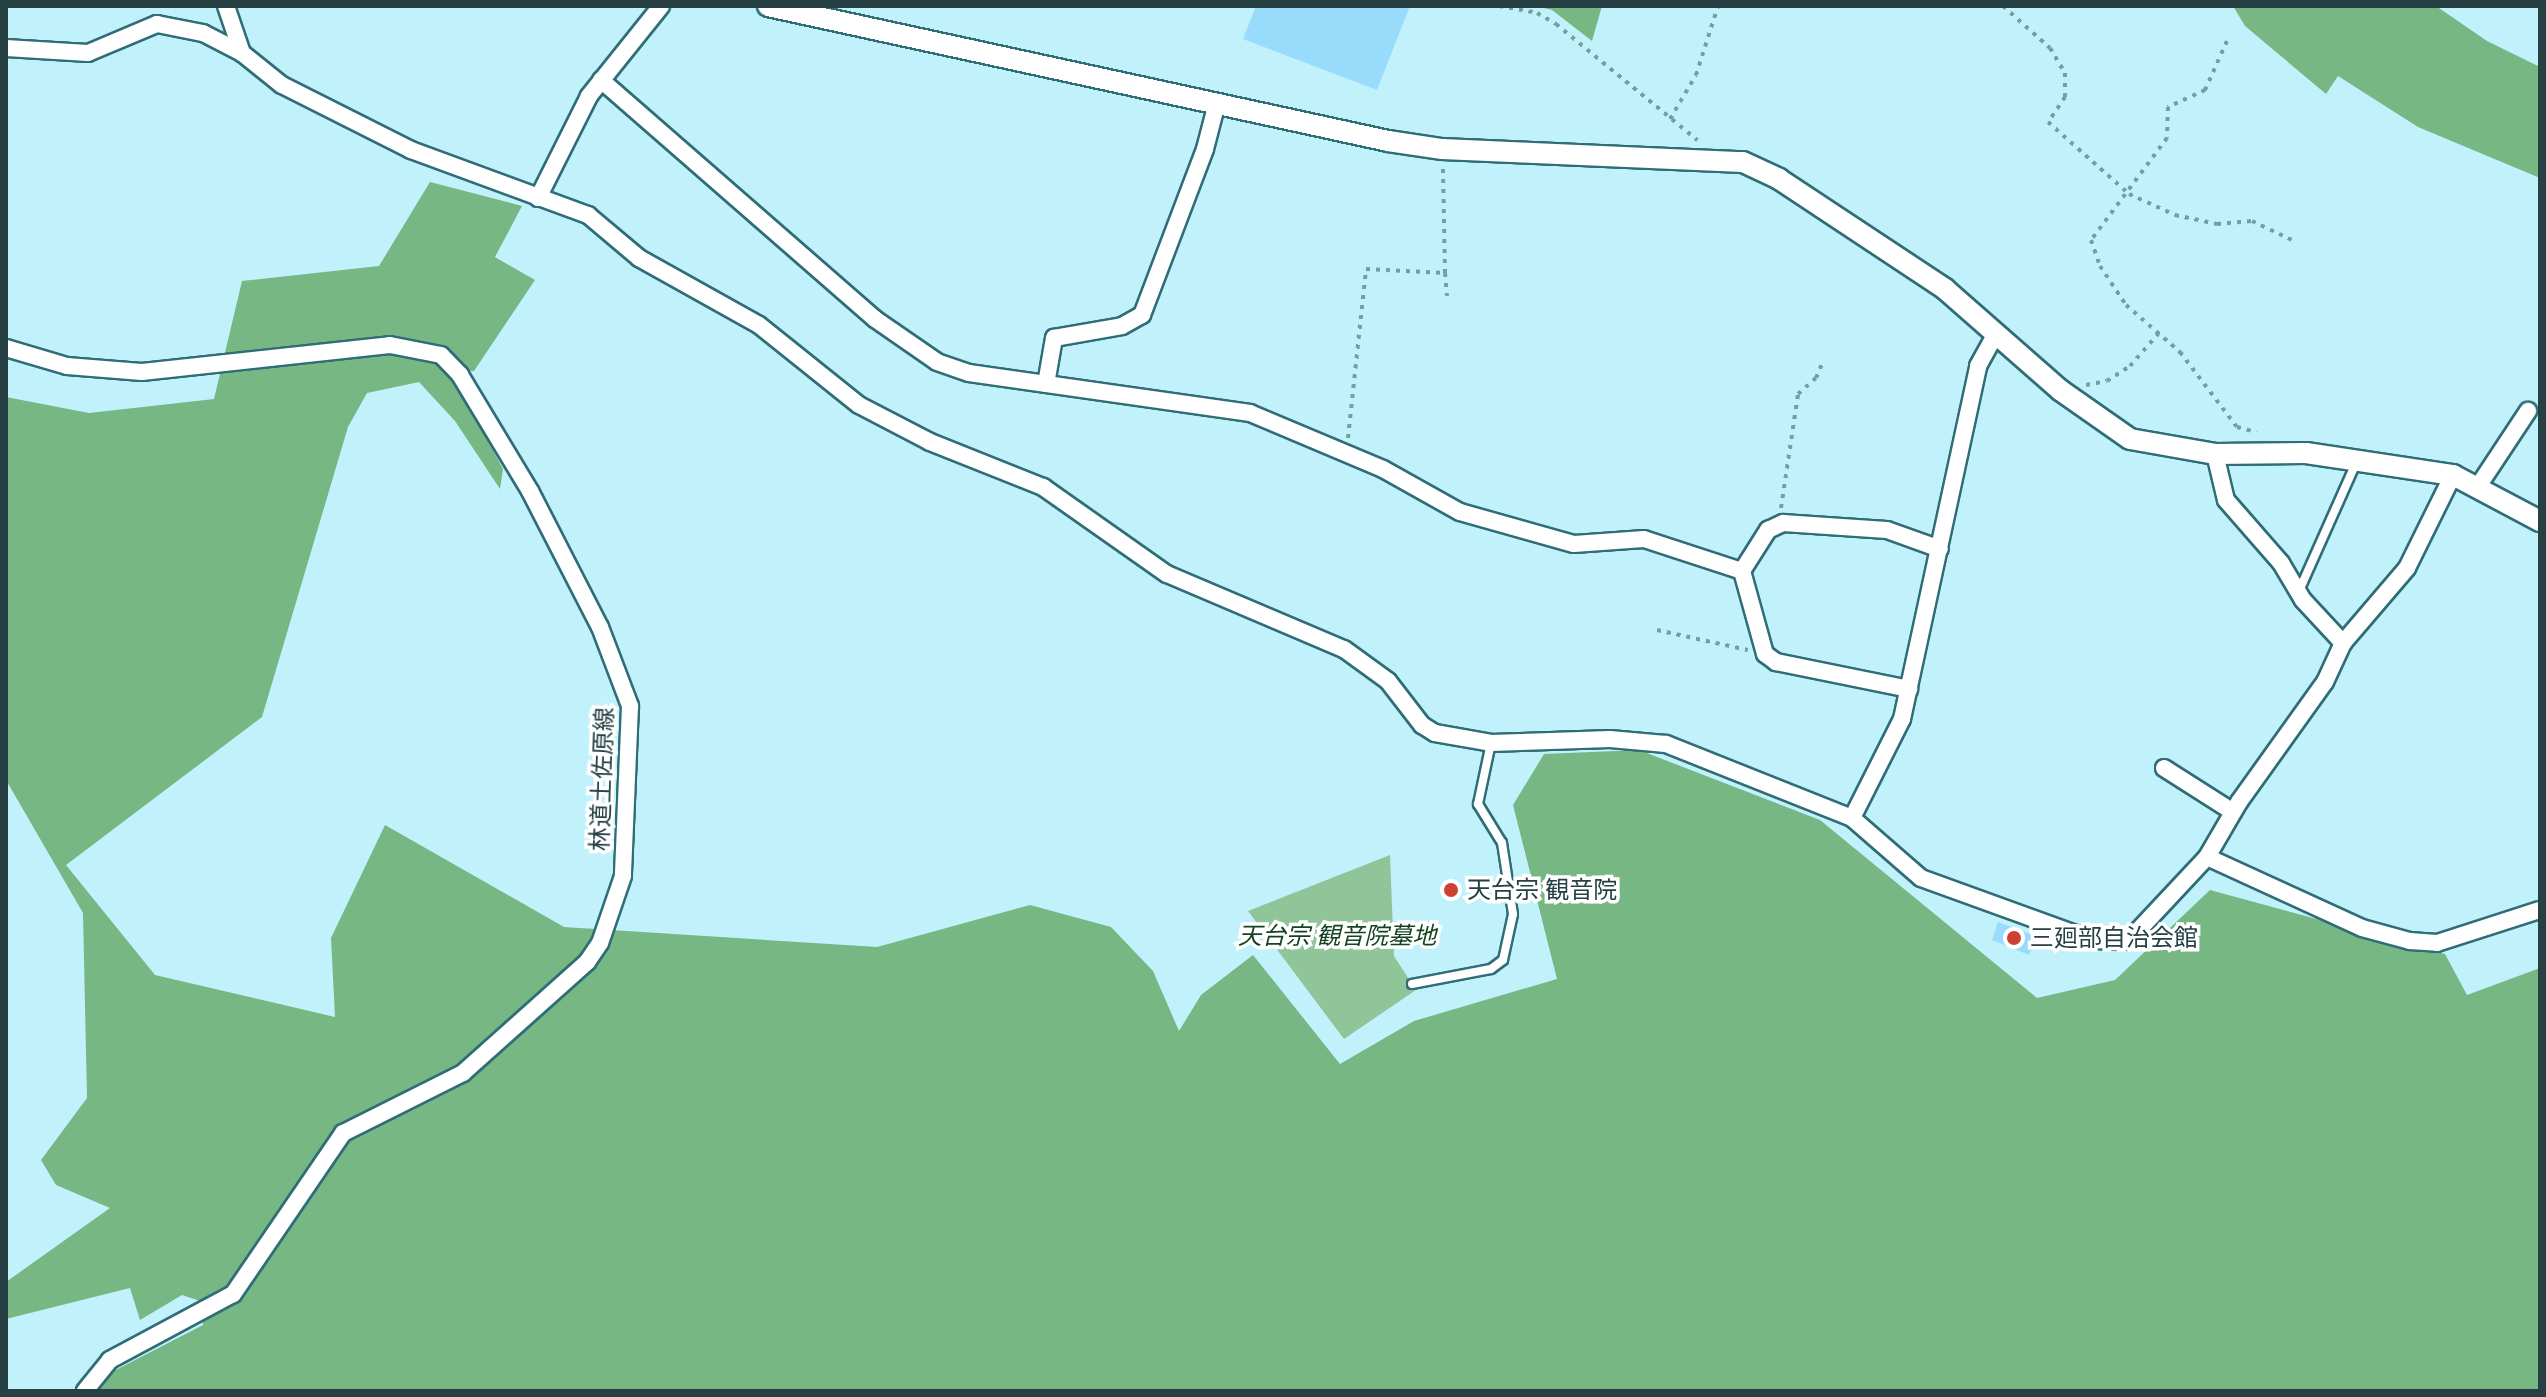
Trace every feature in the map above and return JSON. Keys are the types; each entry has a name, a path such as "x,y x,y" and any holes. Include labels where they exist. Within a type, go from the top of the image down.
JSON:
{"street":[{"path":"226,6 242,53"},
{"path":"538,198 601,80 661,6"},
{"path":"768,6 1442,149 1743,162 1779,179 1945,289 2060,390 2130,439 2215,454 2306,453 2453,475 2479,485 2540,521"},
{"path":"6,48 88,53 157,24 203,33 242,53 282,85 411,150 588,215 639,258 759,325 859,405 930,442 1043,487 1167,574 1344,649 1388,681 1422,725 1435,733 1491,743 1610,739 1666,744 1852,818 1921,878 2106,942 2134,935 2207,857 2233,812 2280,751 2325,682 2343,643 2407,568 2453,475"},
{"path":"601,80 905,344 969,373 1250,413 1347,452 1460,512 1574,544 1644,539 1742,571"},
{"path":"1046,384 1054,338 1122,326 1142,315 1196,176 1217,103"},
{"path":"1852,818 1902,719 1978,366 1996,334"},
{"name":"林道土佐原線","path":"6,348 67,366 142,372 390,345 441,355 471,392 530,491 600,627 630,706 623,876 600,943 587,962 463,1073 343,1133 233,1294 110,1360 85,1391"},
{"path":"2479,485 2528,411"},
{"path":"2215,454 2226,500 2281,563 2298,592 2343,643"},
{"path":"1909,689 1798,669 1765,654 1742,571 1768,530 1783,523 1887,530 1940,549"},
{"path":"2164,768 2233,812"},
{"path":"2207,857 2362,928 2410,941 2437,943 2540,910"}],"lane":[{"path":"2298,592 2316,563 2358,461"},
{"path":"1412,984 1491,969 1503,960 1513,914 1502,843 1478,804 1491,743"}],"path":[{"path":"1499,6 1537,13 1556,24 1721,159"},
{"path":"1670,119 1696,75 1718,6"},
{"path":"2003,6 2050,48 2065,73 2065,97 2048,122 2129,194 2175,215 2217,224 2252,221 2292,240"},
{"path":"2227,41 2205,90 2168,107 2167,138 2129,194 2091,240 2115,292 2180,352 2237,427 2265,433"},
{"path":"1442,149 1447,296"},
{"path":"1347,452 1359,297 1366,269 1445,273"},
{"path":"2060,390 2107,381 2130,366 2158,334"},
{"path":"1783,523 1793,411 1798,394 1816,378 1822,364"},
{"path":"1657,630 1765,654"}],"green space":[{"path":"1535,6 1602,6 1592,41 1552,10"},
{"path":"2233,6 2436,6 2487,41 2540,67 2540,178 2418,127 2338,76 2326,94 2245,26"},
{"path":"430,182 522,206 495,257 535,280 474,371 451,372 503,469 500,489 455,421 419,382 367,393 348,427 262,717 66,865 155,975 335,1017 331,938 385,825 564,927 877,947 1030,905 1111,927 1153,971 1179,1031 1201,995 1253,955 1340,1064 1414,1021 1557,979 1513,805 1544,754 1639,750 1820,820 2037,998 2115,980 2210,890 2445,954 2467,995 2540,968 2540,1391 75,1391 203,1325 200,1301 182,1295 140,1320 130,1288 6,1319 6,1282 110,1208 56,1185 41,1160 87,1098 83,913 6,780 6,397 89,413 214,399 242,281 379,266"},
{"name":"天台宗 観音院墓地","path":"1390,855 1394,956 1416,990 1344,1039 1248,911"}],"building":[{"path":"1256,6 1410,6 1377,90 1243,39"},
{"name":"三廻部自治会館","path":"1998,922 2036,936 2029,955 1992,940"}],"place":[{"name":"天台宗 観音院","path":"1451,890"},
{"name":"三廻部自治会館","path":"2014,938"}]}
